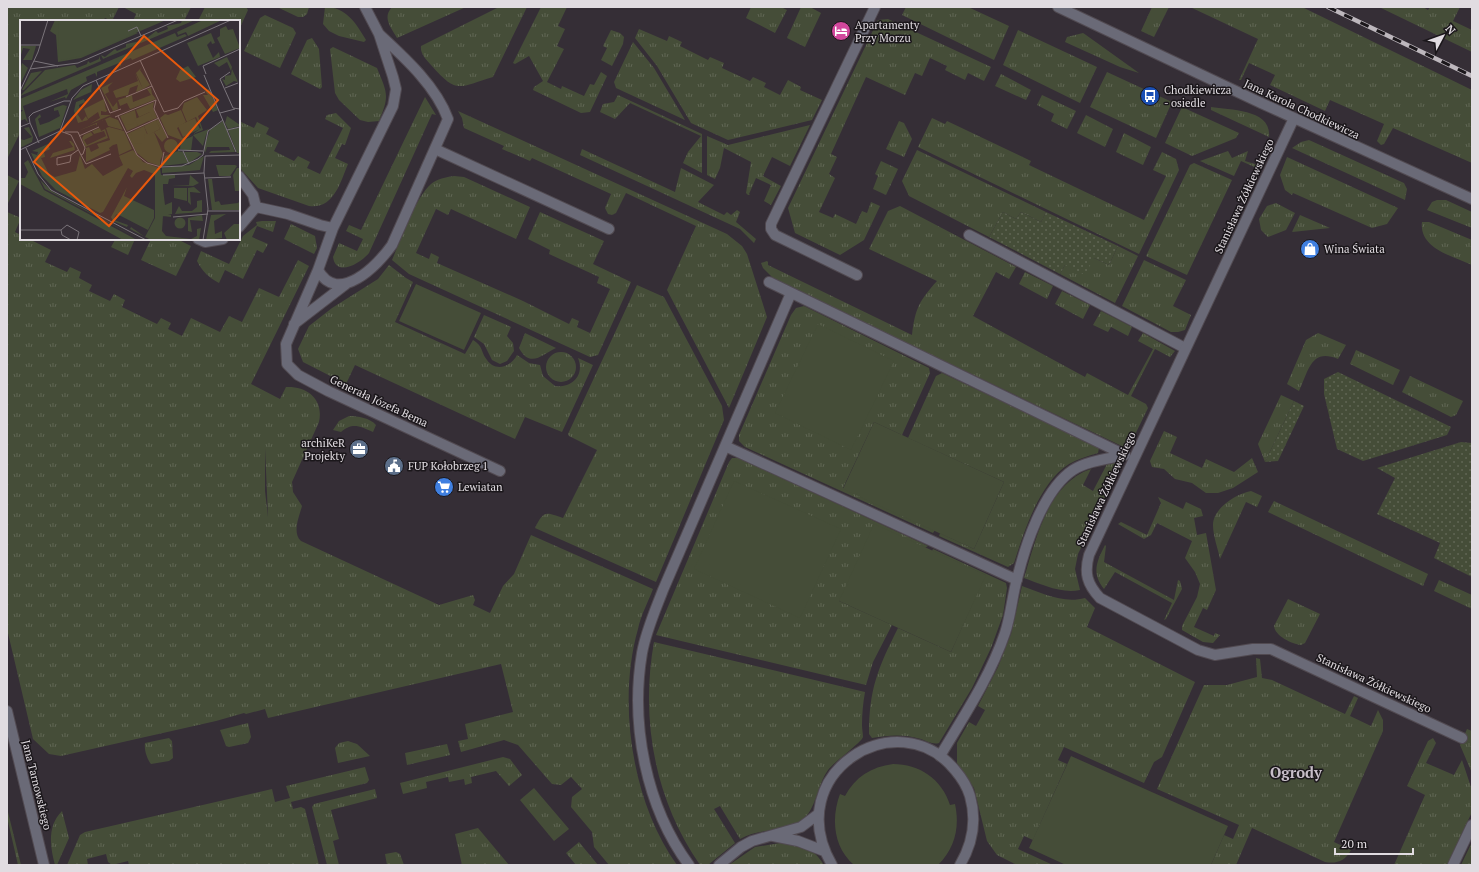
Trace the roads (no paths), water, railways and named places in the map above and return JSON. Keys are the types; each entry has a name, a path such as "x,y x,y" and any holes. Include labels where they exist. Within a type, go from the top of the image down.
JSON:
{"street":[{"name":"Generała Józefa Bema","path":"365,7 379,34 396,89 393,106 333,228 318,270 293,325 286,344 287,364 298,375 500,471"},
{"path":"857,275 775,235 771,229 771,224 875,7"},
{"name":"Jana Karola Chodkiewicza","path":"1058,7 1294,118 1472,199"},
{"name":"Generała Józefa Bema","path":"293,325 346,284 367,273 388,251 448,119 443,104 434,91 379,34"},
{"name":"Stanisława Żółkiewskiego","path":"1294,118 1088,555 1086,578 1092,590 1100,598 1198,650 1215,654 1253,649 1271,649 1462,738"},
{"path":"435,149 609,229"},
{"path":"240,177 253,195 256,207"},
{"path":"256,207 288,214 333,228"},
{"path":"240,226 256,207"},
{"path":"968,235 1185,348"},
{"path":"200,240 205,242 217,240"},
{"path":"318,270 322,277 333,283 346,284"},
{"path":"769,282 1125,455 1086,464 1073,470 1061,480 1037,521 1024,552 1016,580 1010,617 999,650 971,705 940,756"},
{"path":"689,865 675,843 660,811 645,762 639,718 640,672 649,625 790,293"},
{"path":"725,446 1016,580"},
{"name":"Jana Tarnowskiego","path":"7,711 44,865"},
{"path":"832,865 824,851 819,834 817,815 820,800 830,779 848,759 866,749 884,743 899,742 914,744 940,756 961,777 969,790 973,805 974,825 972,840 960,865"},
{"path":"719,865 741,847 752,841 774,836 801,827 817,815"},
{"path":"1453,865 1472,825"},
{"path":"774,836 798,841 824,851"}],"railway":[{"path":"1328,7 1472,76"}],"place":[{"name":"Apartamenty Przy Morzu","path":"841,31"},
{"name":"Chodkiewicza - osiedle","path":"1150,96"},
{"name":"Wina Świata","path":"1310,249"},
{"name":"archiKeR Projekty","path":"359,449"},
{"name":"FUP Kołobrzeg 1","path":"394,466"},
{"name":"Lewiatan","path":"444,487"}],"district":[{"name":"Ogrody","path":"1296,773"}]}
